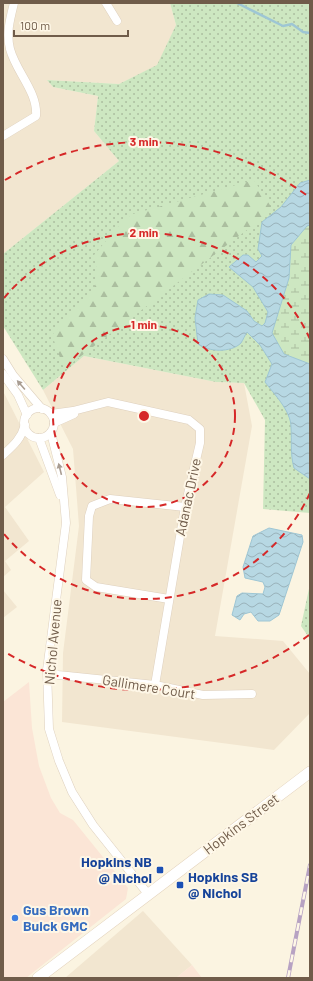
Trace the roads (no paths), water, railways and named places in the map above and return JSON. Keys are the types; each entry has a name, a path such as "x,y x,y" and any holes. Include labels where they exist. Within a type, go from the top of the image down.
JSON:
{"main road":[{"name":"Hopkins Street","path":"38,978 310,772"}],"street":[{"path":"3,136 36,116 37,104 20,75 10,50 8,30 14,3"},
{"path":"106,3 117,21"},
{"path":"3,359 13,375 42,409 53,419 51,433 46,437 18,442"},
{"path":"3,374 18,395 27,416"},
{"name":"Adanac Drive","path":"53,419 108,402 189,420 200,429 200,443 184,507 155,685"},
{"path":"3,455 18,442 22,435 27,416 33,410 42,409"},
{"path":"24,425 28,434 36,438"},
{"name":"Nichol Avenue","path":"51,433 62,477 63,506 66,523 48,670 50,729 59,761 72,792 93,825 148,894"},
{"name":"Nichol Avenue","path":"36,438 63,506"},
{"path":"169,599 96,587 86,580 89,516 92,506 99,501 110,499 184,507"},
{"name":"Gallimere Court","path":"48,670 58,675 155,685 203,695 252,694"}],"water":[{"path":"310,180 310,225 307,226 291,245 289,278 272,333 284,354 310,364 310,479 294,468 290,421 285,409 265,382 272,364 260,345 247,332 241,343 226,350 213,350 202,347 198,344 195,318 198,300 209,294 223,295 247,311 254,321 262,326 265,323 268,312 253,287 229,267 243,255 248,255 256,262 262,256 258,249 262,222 281,207 300,183"},
{"path":"269,528 302,535 303,542 279,615 270,621 258,621 251,612 244,614 240,620 232,615 237,596 242,593 263,594 265,587 263,582 245,578 243,567 253,536"}],"waterway":[{"path":"237,3 283,26 292,24 303,32 310,33"}],"railway":[{"path":"288,978 310,865"}],"place":[{"name":"Hopkins NB @ Nichol","path":"160,870"},
{"name":"Hopkins SB @ Nichol","path":"180,885"},
{"name":"Gus Brown Buick GMC","path":"15,918"}]}
